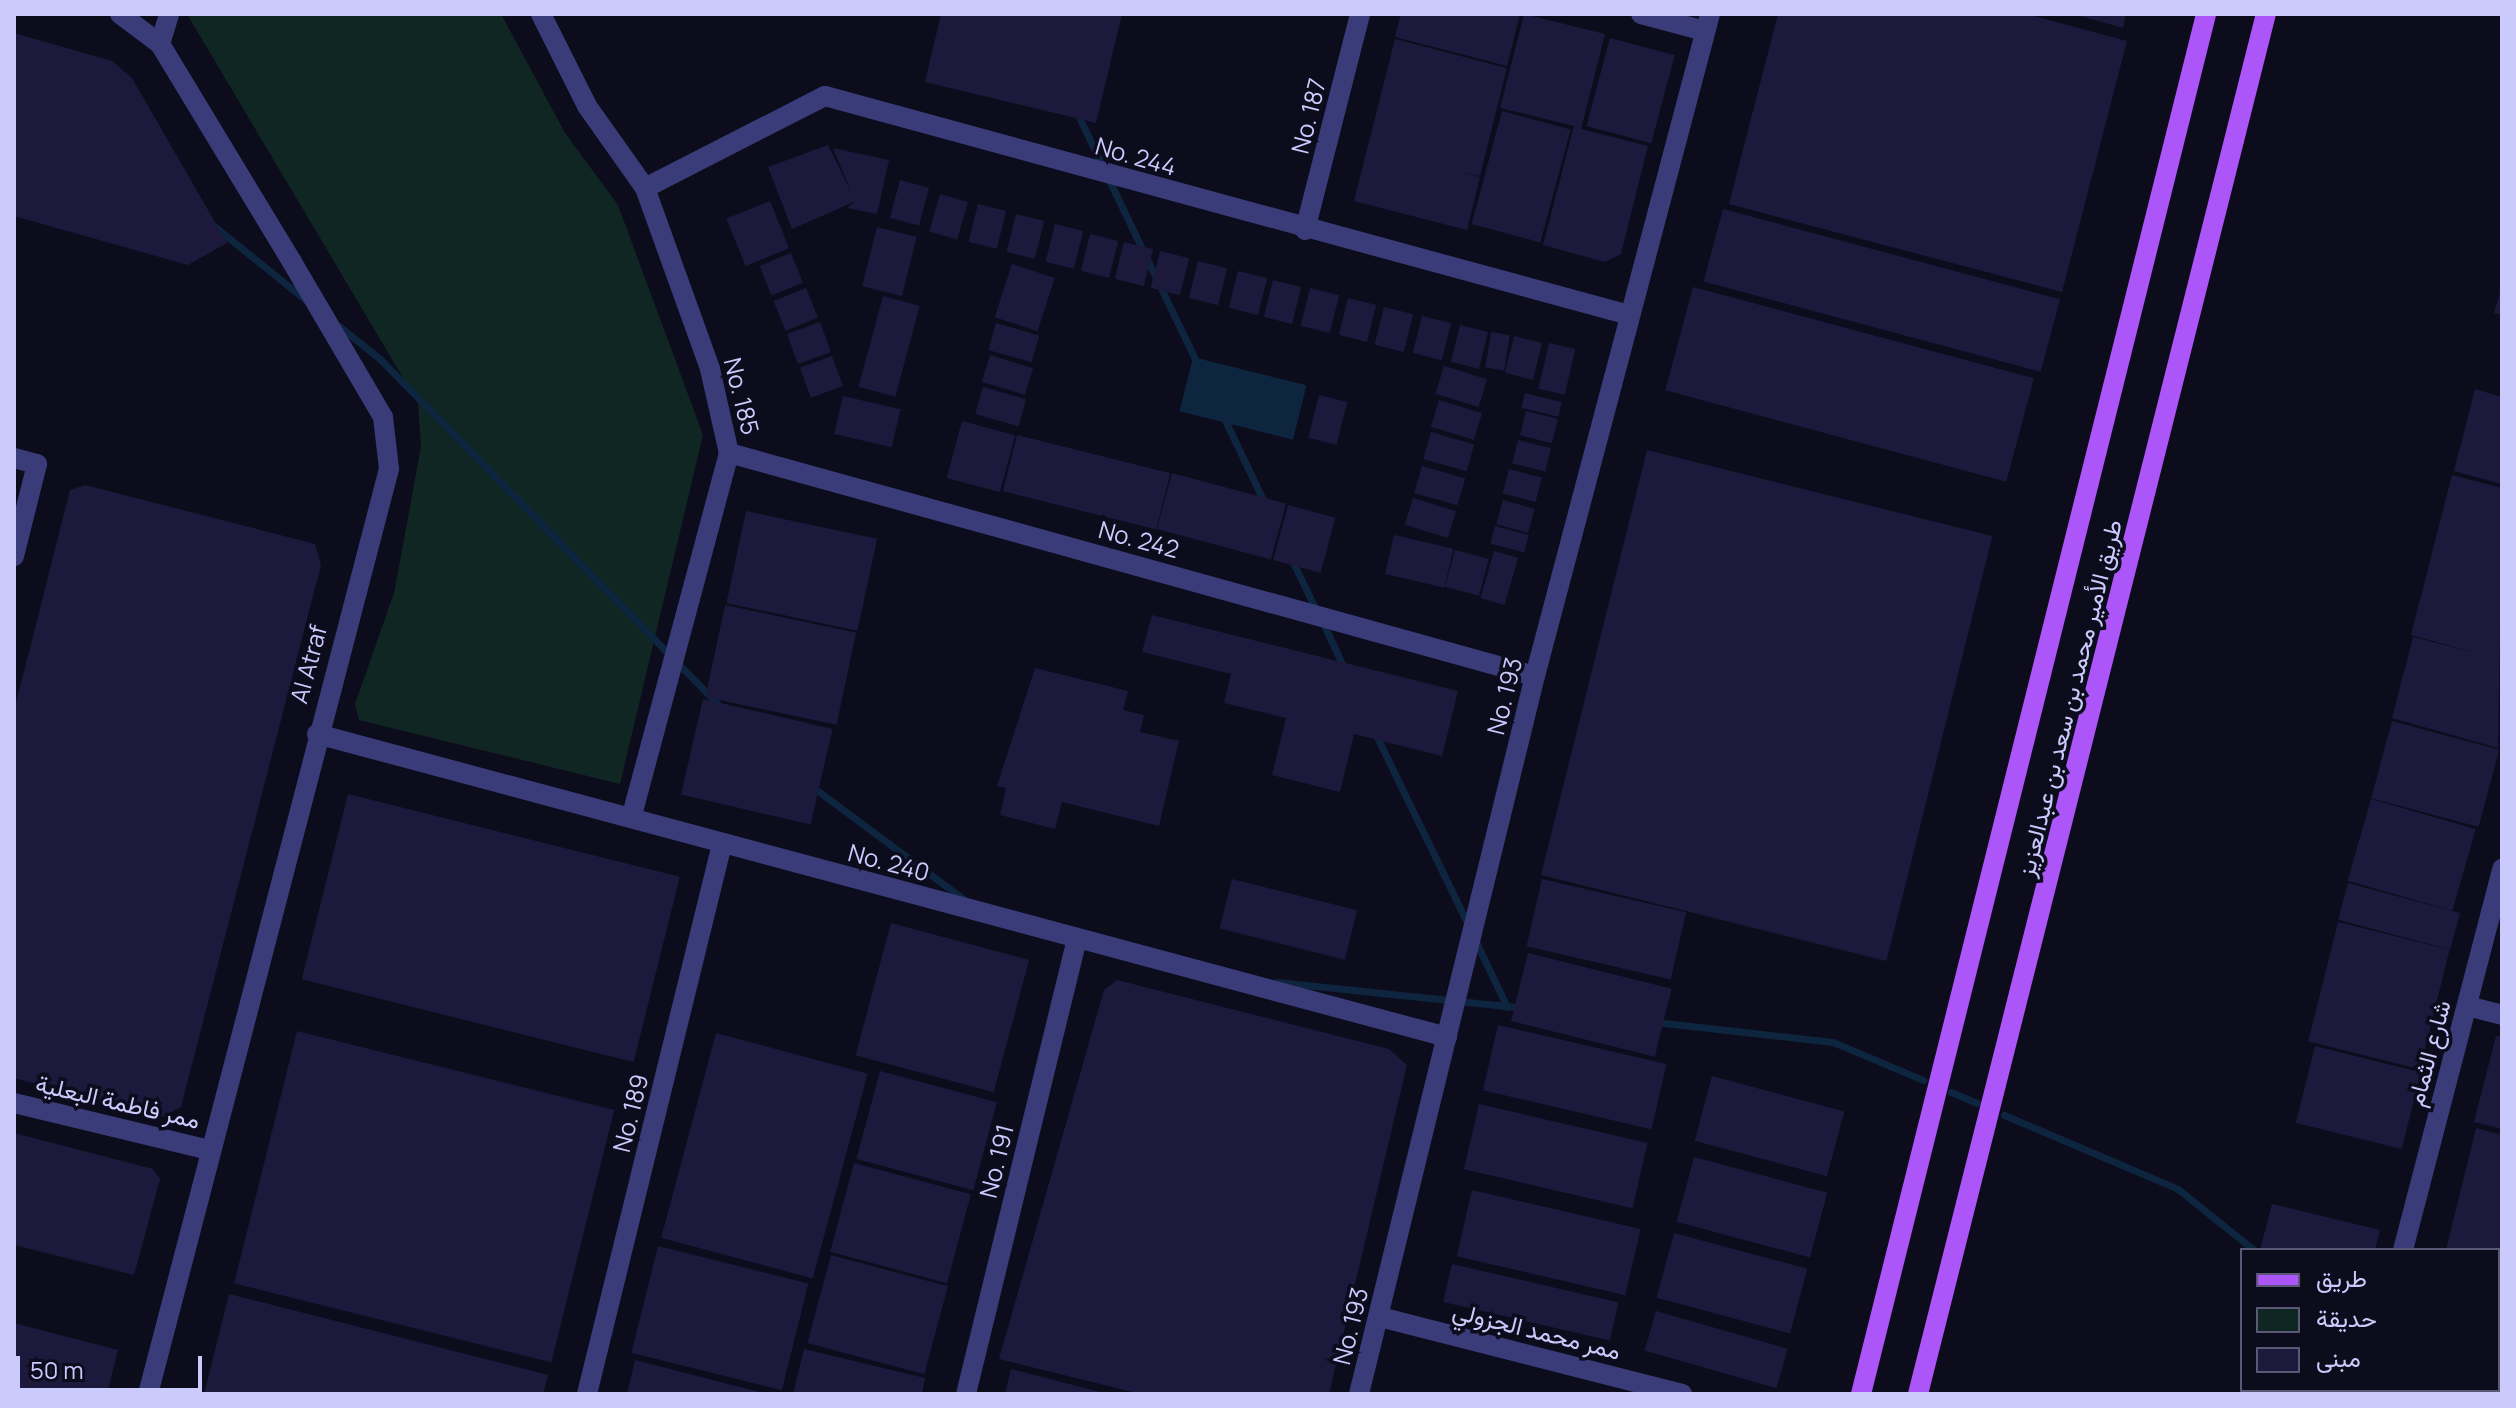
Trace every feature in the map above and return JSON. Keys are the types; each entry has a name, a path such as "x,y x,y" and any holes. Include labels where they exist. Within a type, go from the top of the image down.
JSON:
{"main road":[{"name":"طريق الأمير محمد بن سعد بن عبدالعزيز","path":"1861,1394 2206,14"},
{"name":"طريق الأمير محمد بن سعد بن عبدالعزيز","path":"1918,1394 2266,14"}],"street":[{"name":"Al Atraf","path":"120,14 160,44 383,417 389,469 317,734 148,1394"},
{"path":"160,44 169,14"},
{"name":"No. 185","path":"541,14 587,106 645,188 710,369 729,453 631,818"},
{"name":"No. 187","path":"1305,230 1360,14"},
{"path":"1641,14 1708,22"},
{"name":"No. 193","path":"1359,1394 1535,676 1708,22"},
{"name":"No. 244","path":"645,188 825,96 1305,230 1629,315"},
{"name":"No. 242","path":"729,453 1535,676"},
{"path":"14,458 37,464 14,556"},
{"name":"No. 240","path":"317,734 1447,1037"},
{"name":"No. 189","path":"587,1394 722,844"},
{"name":"شارع الثمام","path":"2404,1248 2502,869"},
{"name":"No. 191","path":"966,1394 1077,940"},
{"path":"2467,1006 2502,1015"},
{"name":"ممر فاطمة البعلية","path":"14,1103 210,1150"},
{"name":"ممر محمد الجزولي","path":"1380,1317 1682,1394"}],"green space":[{"path":"187,14 501,14 565,133 618,205 703,435 620,784 359,720 355,704 394,593 421,447 418,403"}],"water":[{"path":"1193,357 1307,385 1293,440 1179,411"}],"building":[{"path":"941,14 1122,14 1096,123 925,82"},
{"path":"1401,14 1520,14 1507,66 1395,37"},
{"path":"1524,14 1605,34 1581,129 1648,146 1621,254 1605,262 1543,245 1574,126 1500,108"},
{"path":"1778,14 2026,14 2127,41 2062,292 1729,204"},
{"path":"2073,14 2126,14 2123,28"},
{"path":"14,33 112,61 132,78 227,243 188,265 14,216"},
{"path":"1610,38 1675,55 1651,143 1586,126"},
{"path":"1395,39 1507,68 1480,176 1461,172 1480,177 1467,230 1354,201"},
{"path":"1502,111 1571,129 1540,242 1472,224"},
{"path":"828,145 852,194 833,148 889,160 877,214 847,208 856,201 792,229 768,167"},
{"path":"900,180 929,188 919,225 890,218"},
{"path":"940,194 968,202 957,239 929,231"},
{"path":"770,201 789,248 746,266 726,219"},
{"path":"978,204 1006,211 997,249 969,242"},
{"path":"1723,209 2060,299 2041,372 1704,281"},
{"path":"1016,214 1044,221 1035,259 1007,252"},
{"path":"1055,224 1083,231 1074,269 1046,262"},
{"path":"877,227 917,237 902,296 862,286"},
{"path":"1090,234 1118,241 1109,278 1081,271"},
{"path":"1124,242 1153,249 1144,286 1115,279"},
{"path":"1160,251 1189,258 1180,295 1151,288"},
{"path":"791,253 803,283 771,295 759,266"},
{"path":"1198,261 1227,268 1218,305 1189,298"},
{"path":"1012,264 1055,278 1037,331 995,317"},
{"path":"1238,271 1267,278 1258,315 1229,308"},
{"path":"1273,280 1301,287 1292,324 1264,317"},
{"path":"2502,286 2502,315 2494,313"},
{"path":"1693,287 2034,378 2006,482 1665,390"},
{"path":"806,288 818,318 786,331 774,301"},
{"path":"1310,288 1339,295 1330,333 1301,326"},
{"path":"883,296 920,306 895,397 859,387"},
{"path":"1348,298 1376,305 1367,342 1339,335"},
{"path":"1384,307 1413,314 1404,352 1375,345"},
{"path":"1422,316 1451,323 1442,360 1413,353"},
{"path":"820,322 831,352 798,364 787,334"},
{"path":"996,323 1039,335 1032,362 988,350"},
{"path":"1460,325 1488,332 1479,369 1451,362"},
{"path":"1491,332 1510,335 1504,371 1485,368"},
{"path":"1514,336 1542,343 1533,380 1505,373"},
{"path":"1549,343 1575,349 1565,395 1538,389"},
{"path":"990,355 1033,368 1025,395 982,382"},
{"path":"832,356 843,386 811,398 800,368"},
{"path":"1444,366 1487,379 1479,407 1436,394"},
{"path":"983,387 1026,399 1019,426 975,414"},
{"path":"2475,389 2502,397 2502,484 2454,471"},
{"path":"1525,393 1562,402 1558,417 1521,408"},
{"path":"1319,395 1347,402 1336,445 1308,438"},
{"path":"843,396 900,409 892,447 834,434"},
{"path":"1439,400 1482,413 1474,440 1431,427"},
{"path":"1526,411 1558,419 1552,443 1520,435"},
{"path":"962,421 1015,435 1000,492 947,478"},
{"path":"1431,432 1474,444 1467,471 1423,459"},
{"path":"1017,435 1170,473 1156,530 1003,491"},
{"path":"1518,440 1551,448 1545,472 1512,463"},
{"path":"1647,450 1992,536 1886,961 1541,875"},
{"path":"1422,466 1465,478 1458,505 1414,493"},
{"path":"1509,469 1542,478 1535,502 1503,493"},
{"path":"1172,473 1286,504 1271,560 1157,529"},
{"path":"2452,475 2502,488 2498,748 2392,718 2413,637 2480,654 2411,635"},
{"path":"85,485 315,544 321,565 181,1107 162,1117 14,1078 14,711 70,490"},
{"path":"1413,498 1456,511 1448,538 1405,525"},
{"path":"1503,500 1535,509 1528,533 1496,524"},
{"path":"1288,505 1335,518 1321,573 1273,560"},
{"path":"746,511 877,539 858,631 726,603"},
{"path":"1495,526 1529,535 1524,552 1490,543"},
{"path":"1394,535 1453,549 1444,588 1385,574"},
{"path":"1455,550 1489,559 1479,596 1445,587"},
{"path":"1494,551 1518,558 1505,605 1480,598"},
{"path":"725,605 856,633 837,725 705,697"},
{"path":"1152,615 1458,691 1442,756 1354,734 1340,792 1272,775 1286,718 1224,703 1231,674 1142,652"},
{"path":"1035,668 1128,691 1123,710 1144,715 1140,732 1179,741 1159,826 1062,802 1055,829 1000,815 1006,788 997,786"},
{"path":"703,699 833,729 811,824 681,794"},
{"path":"2392,721 2499,750 2479,827 2371,798"},
{"path":"348,794 680,877 634,1062 302,979"},
{"path":"2371,799 2476,829 2452,911 2348,881"},
{"path":"1232,879 1357,910 1345,960 1220,928"},
{"path":"1542,879 1686,912 1671,980 1526,946"},
{"path":"2348,883 2460,913 2450,950 2338,920"},
{"path":"2338,922 2450,950 2420,1069 2308,1041"},
{"path":"891,923 1029,960 994,1092 856,1055"},
{"path":"1528,953 1672,989 1655,1057 1511,1021"},
{"path":"1117,980 1389,1049 1407,1065 1329,1394 1141,1394 999,1359 1104,990"},
{"path":"1498,1025 1667,1064 1651,1129 1483,1090"},
{"path":"297,1031 614,1110 551,1362 234,1283"},
{"path":"716,1033 868,1074 813,1278 661,1238"},
{"path":"2496,1036 2502,1037 2502,1129 2474,1122"},
{"path":"2315,1046 2421,1072 2402,1149 2296,1123"},
{"path":"880,1071 997,1102 973,1190 856,1159"},
{"path":"1712,1076 1844,1111 1827,1176 1695,1141"},
{"path":"1479,1104 1648,1143 1632,1208 1464,1169"},
{"path":"2476,1128 2502,1135 2502,1297 2500,1248 2446,1248"},
{"path":"14,1133 153,1169 160,1179 134,1275 14,1245"},
{"path":"1694,1157 1827,1193 1810,1257 1677,1222"},
{"path":"854,1163 971,1194 947,1283 830,1252"},
{"path":"1472,1190 1641,1229 1625,1295 1457,1256"},
{"path":"2272,1204 2380,1230 2376,1248 2261,1248"},
{"path":"1674,1233 1807,1269 1790,1333 1657,1298"},
{"path":"658,1246 808,1283 782,1390 631,1353"},
{"path":"831,1255 948,1286 924,1374 807,1343"},
{"path":"1452,1264 1619,1302 1610,1340 1443,1302"},
{"path":"229,1294 548,1375 543,1394 204,1394"},
{"path":"1656,1311 1788,1349 1776,1388 1645,1350"},
{"path":"14,1323 118,1350 107,1394 14,1394"},
{"path":"804,1349 925,1378 922,1394 793,1394"},
{"path":"635,1360 763,1393 763,1394 627,1394"},
{"path":"1011,1369 1104,1393 1104,1394 1005,1394"},
{"path":"2500,1388 2502,1394 2407,1394 2500,1392"}],"waterway":[{"path":"1077,113 1103,167"},
{"path":"1108,178 1198,365"},
{"path":"214,226 307,301"},
{"path":"339,326 380,359 721,707"},
{"path":"1223,416 1266,506"},
{"path":"1292,560 1316,610"},
{"path":"1322,621 1344,668"},
{"path":"1375,733 1469,927"},
{"path":"814,788 965,900"},
{"path":"1476,942 1507,1007"},
{"path":"1277,982 1523,1008"},
{"path":"1655,1022 1833,1042 1923,1080"},
{"path":"1951,1092 1977,1103"},
{"path":"2004,1115 2178,1189 2252,1248"}]}
